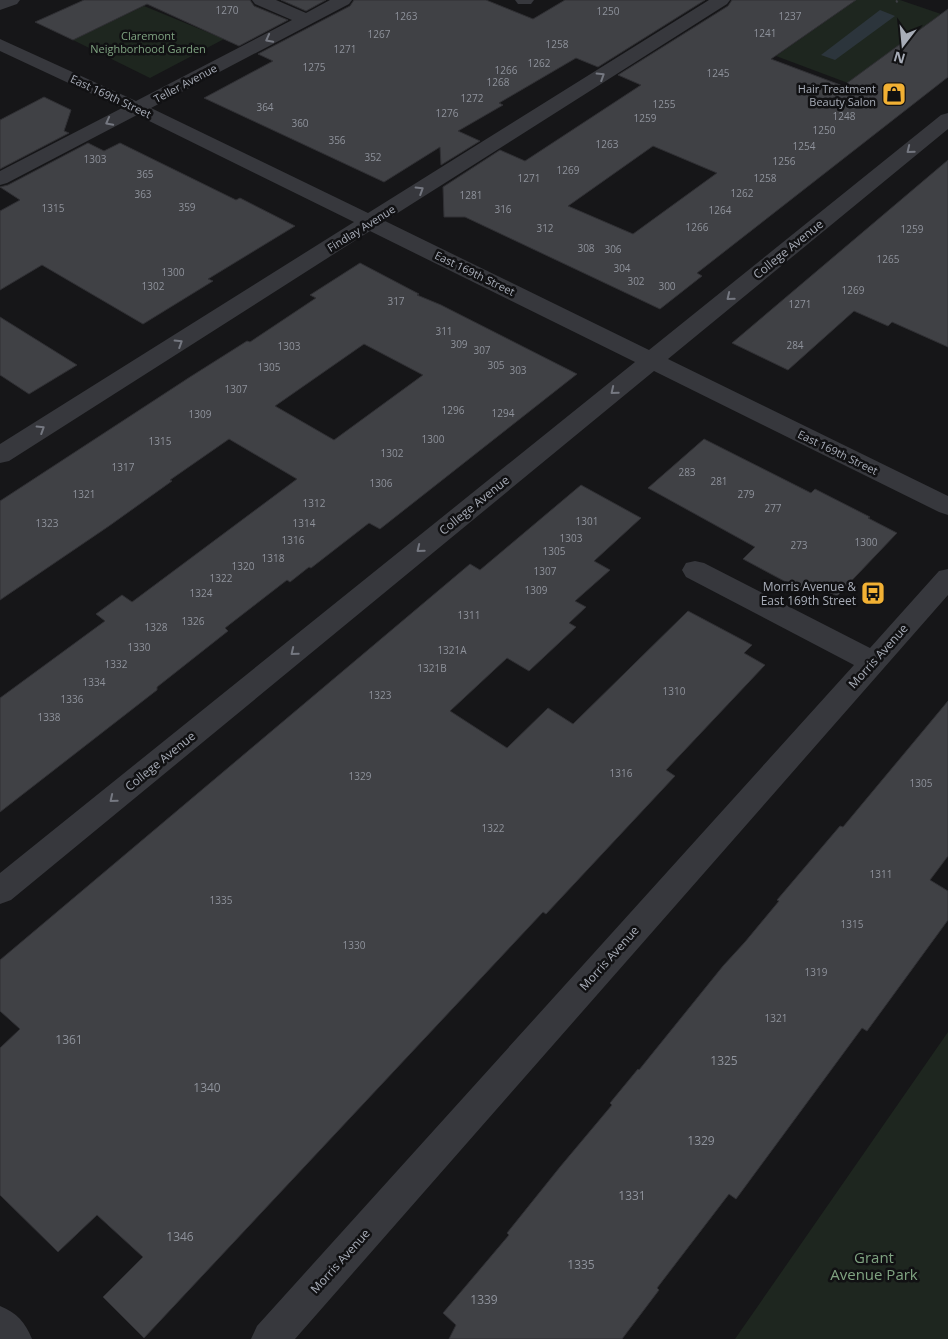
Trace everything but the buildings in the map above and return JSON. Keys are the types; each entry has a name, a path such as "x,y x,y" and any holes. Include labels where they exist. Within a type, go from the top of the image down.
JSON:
{"street":[{"path":"0,5 11,0"},
{"path":"261,0 306,19"},
{"name":"Teller Avenue","path":"0,179 343,0"},
{"name":"Findlay Avenue","path":"0,455 721,0"},
{"name":"East 169th Street","path":"0,44 137,108 948,506"},
{"name":"College Avenue","path":"0,891 948,119"},
{"path":"694,570 873,662"},
{"name":"Morris Avenue","path":"270,1339 948,578"},
{"path":"0,1325 13,1339"}],"path":[{"path":"896,2 900,0"}],"green space":[{"path":"856,0 900,0 941,14 848,83 776,56"},
{"name":"Claremont Neighborhood Garden","path":"144,6 224,39 150,78 73,40"},
{"name":"Grant Avenue Park","path":"948,1032 948,1339 735,1339"}],"shaded area":[{"path":"880,10 895,16 835,60 821,55"}],"place":[{"name":"Hair Treatment Beauty Salon","path":"894,94"},
{"name":"Morris Avenue & East 169th Street","path":"873,593"}]}
